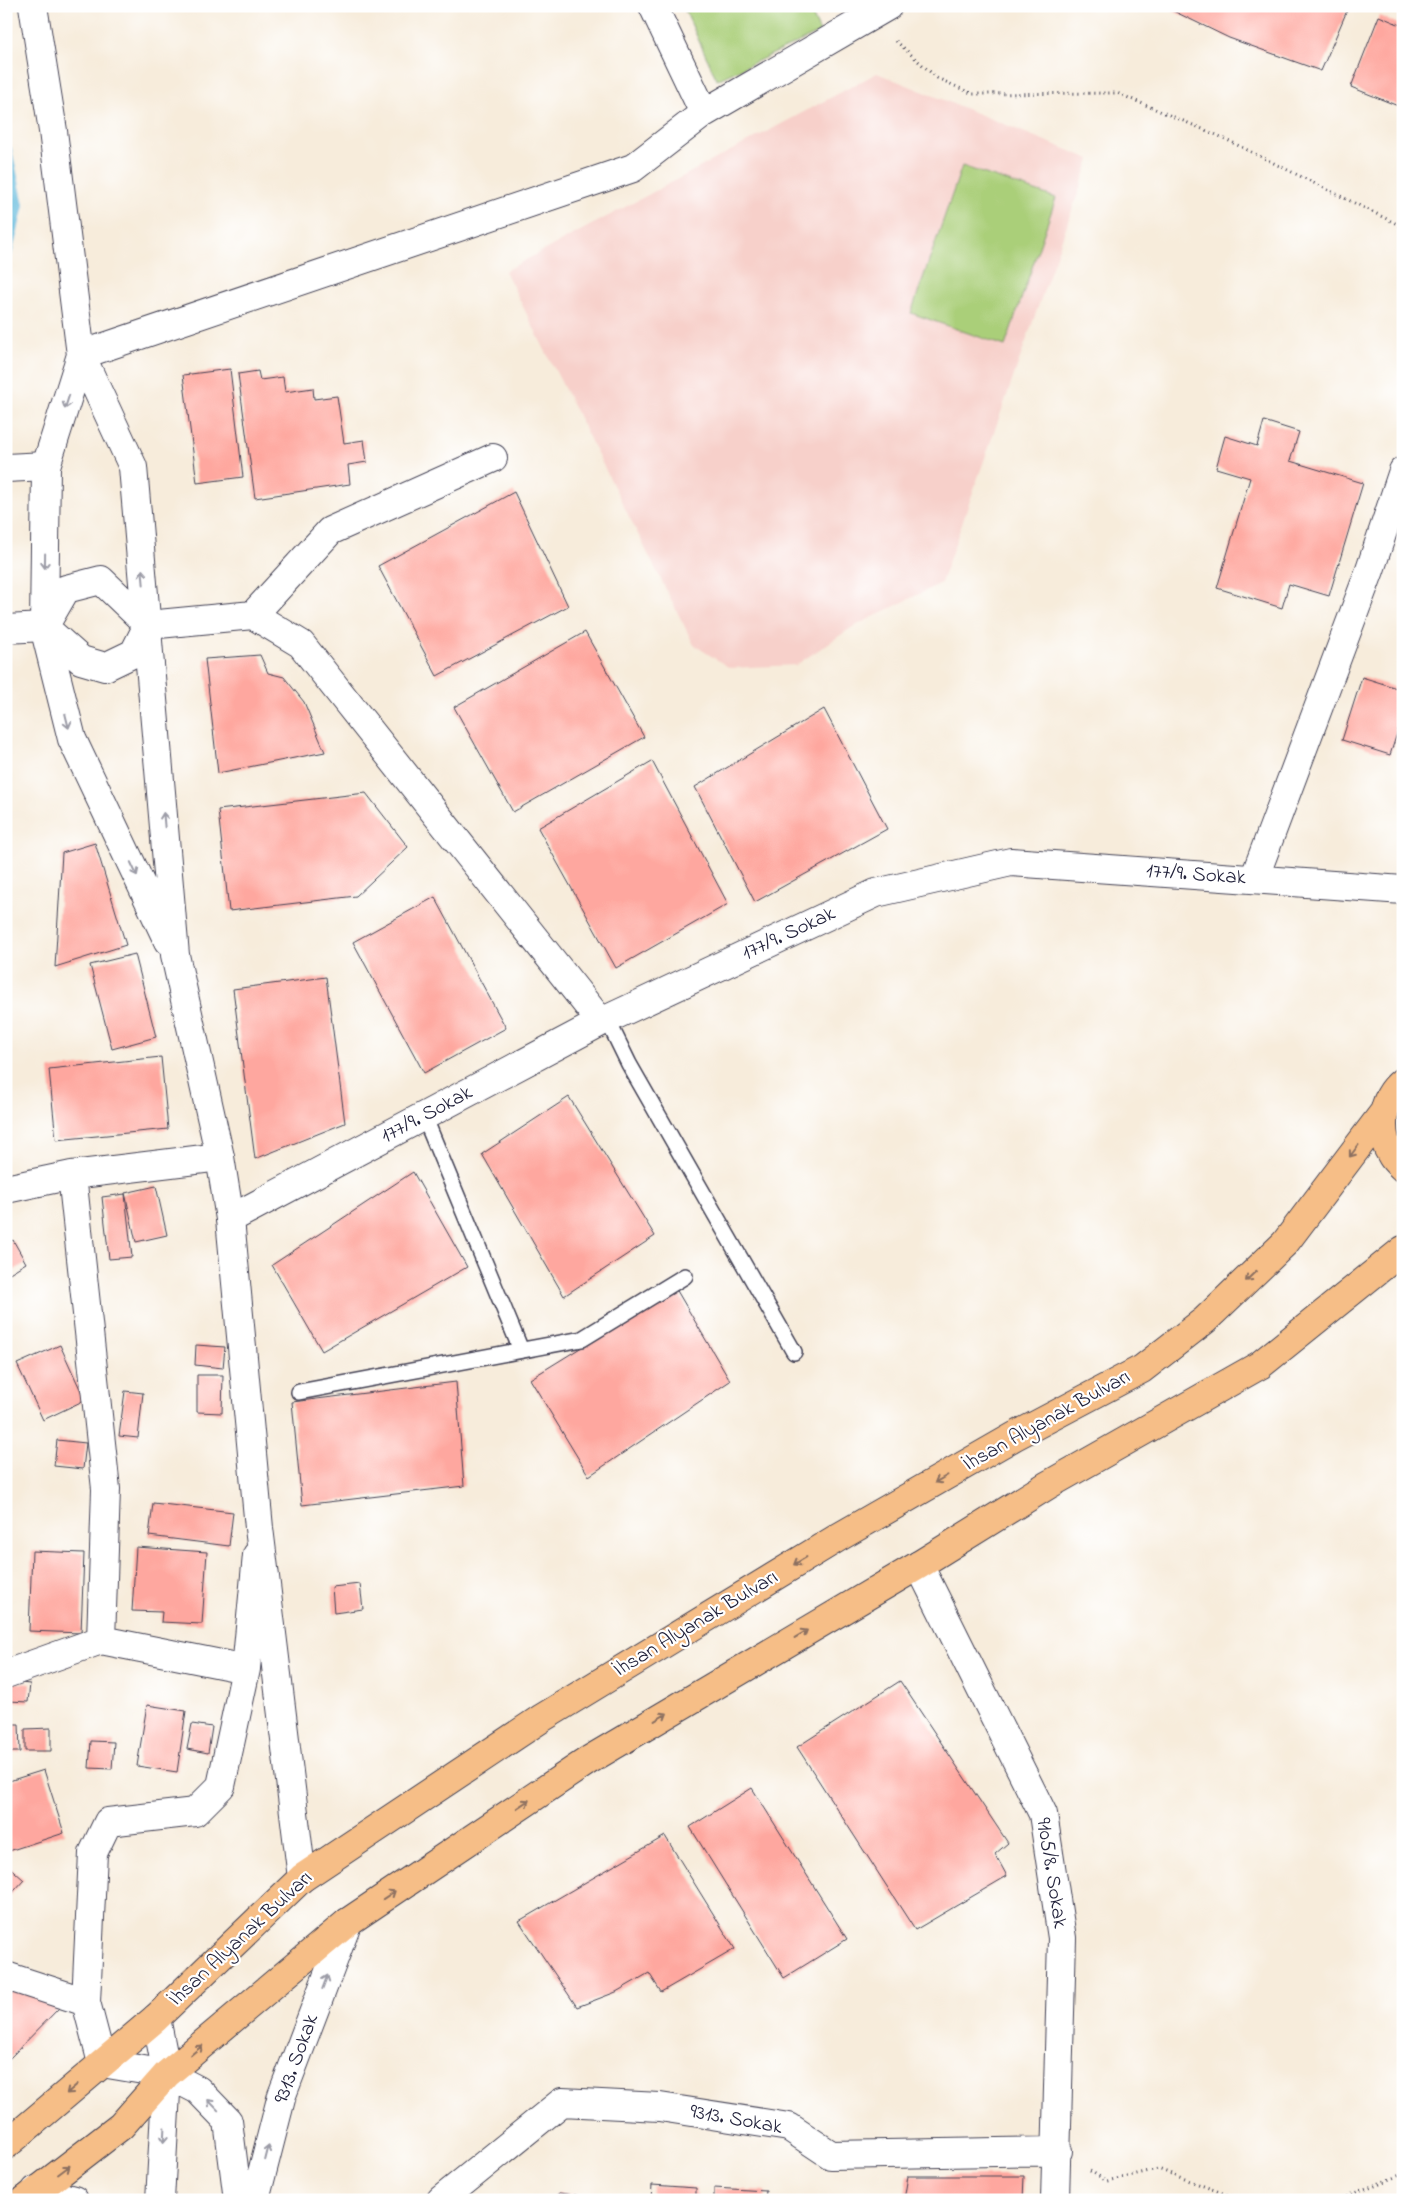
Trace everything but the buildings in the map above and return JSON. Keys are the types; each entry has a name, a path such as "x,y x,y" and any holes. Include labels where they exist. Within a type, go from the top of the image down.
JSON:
{"main road":[{"name":"İhsan Alyanak Bulvarı","path":"6,2145 156,2018 302,1878 542,1718 831,1542 1015,1436 1142,1368 1205,1320 1285,1243 1384,1112 1390,1096 1403,1081"},
{"path":"1384,1112 1384,1135 1392,1156 1403,1168"},
{"path":"31,2195 121,2126 167,2074 348,1922 589,1760 919,1565 1048,1485 1260,1365 1403,1250"},
{"path":"1358,1287 1403,1266"}],"street":[{"path":"33,6 53,131 81,355 133,467 175,956 220,1157 230,1219 259,1528 302,1878"},
{"path":"653,6 704,113"},
{"path":"81,355 633,168 704,113 878,12"},
{"path":"81,355 46,466 44,626 72,739 175,956"},
{"path":"253,615 330,531 493,458"},
{"path":"6,468 46,466"},
{"path":"1254,879 1370,570 1403,471"},
{"path":"44,626 66,590 101,580 148,625 253,615 301,644 604,1021"},
{"path":"6,629 44,626 81,660 105,667 134,653 148,625"},
{"name":"177/9. Sokak","path":"230,1219 604,1021 876,893 1011,862 1403,890"},
{"path":"6,1189 72,1175 220,1157"},
{"path":"72,1175 106,1489 101,1640"},
{"path":"238,2200 228,2121 198,2090 167,2074 102,2063 86,2002 94,1853 108,1822 195,1812 221,1786 246,1669 259,1528"},
{"name":"9105/8. Sokak","path":"919,1565 1043,1814 1062,1938 1058,2151 1055,2200"},
{"path":"6,1674 101,1640 246,1669"},
{"name":"9313. Sokak","path":"255,2200 282,2095 348,1922"},
{"path":"6,1976 86,2002"},
{"path":"156,2018 167,2074 160,2200"},
{"name":"9313. Sokak","path":"441,2200 562,2102 660,2107 789,2127 831,2155 1058,2151"},
{"path":"31,2195 74,2200"}],"lane":[{"path":"604,1021 794,1352"},
{"path":"424,1116 521,1350"},
{"path":"299,1392 582,1339 685,1276"}],"path":[{"path":"878,12 937,78 973,94 1117,93 1219,136 1403,227"},
{"path":"1058,2151 1107,2181 1158,2169 1241,2200"},
{"path":"1343,2200 1403,2174"}],"shaded area":[{"path":"877,73 1090,159 941,583 851,628 796,665 730,668 694,645 505,271"}],"green space":[{"path":"683,6 808,6 820,32 717,80"},
{"path":"962,166 1056,198 1005,346 911,313"}],"waterway":[{"path":"6,150 18,205 6,254"}]}
